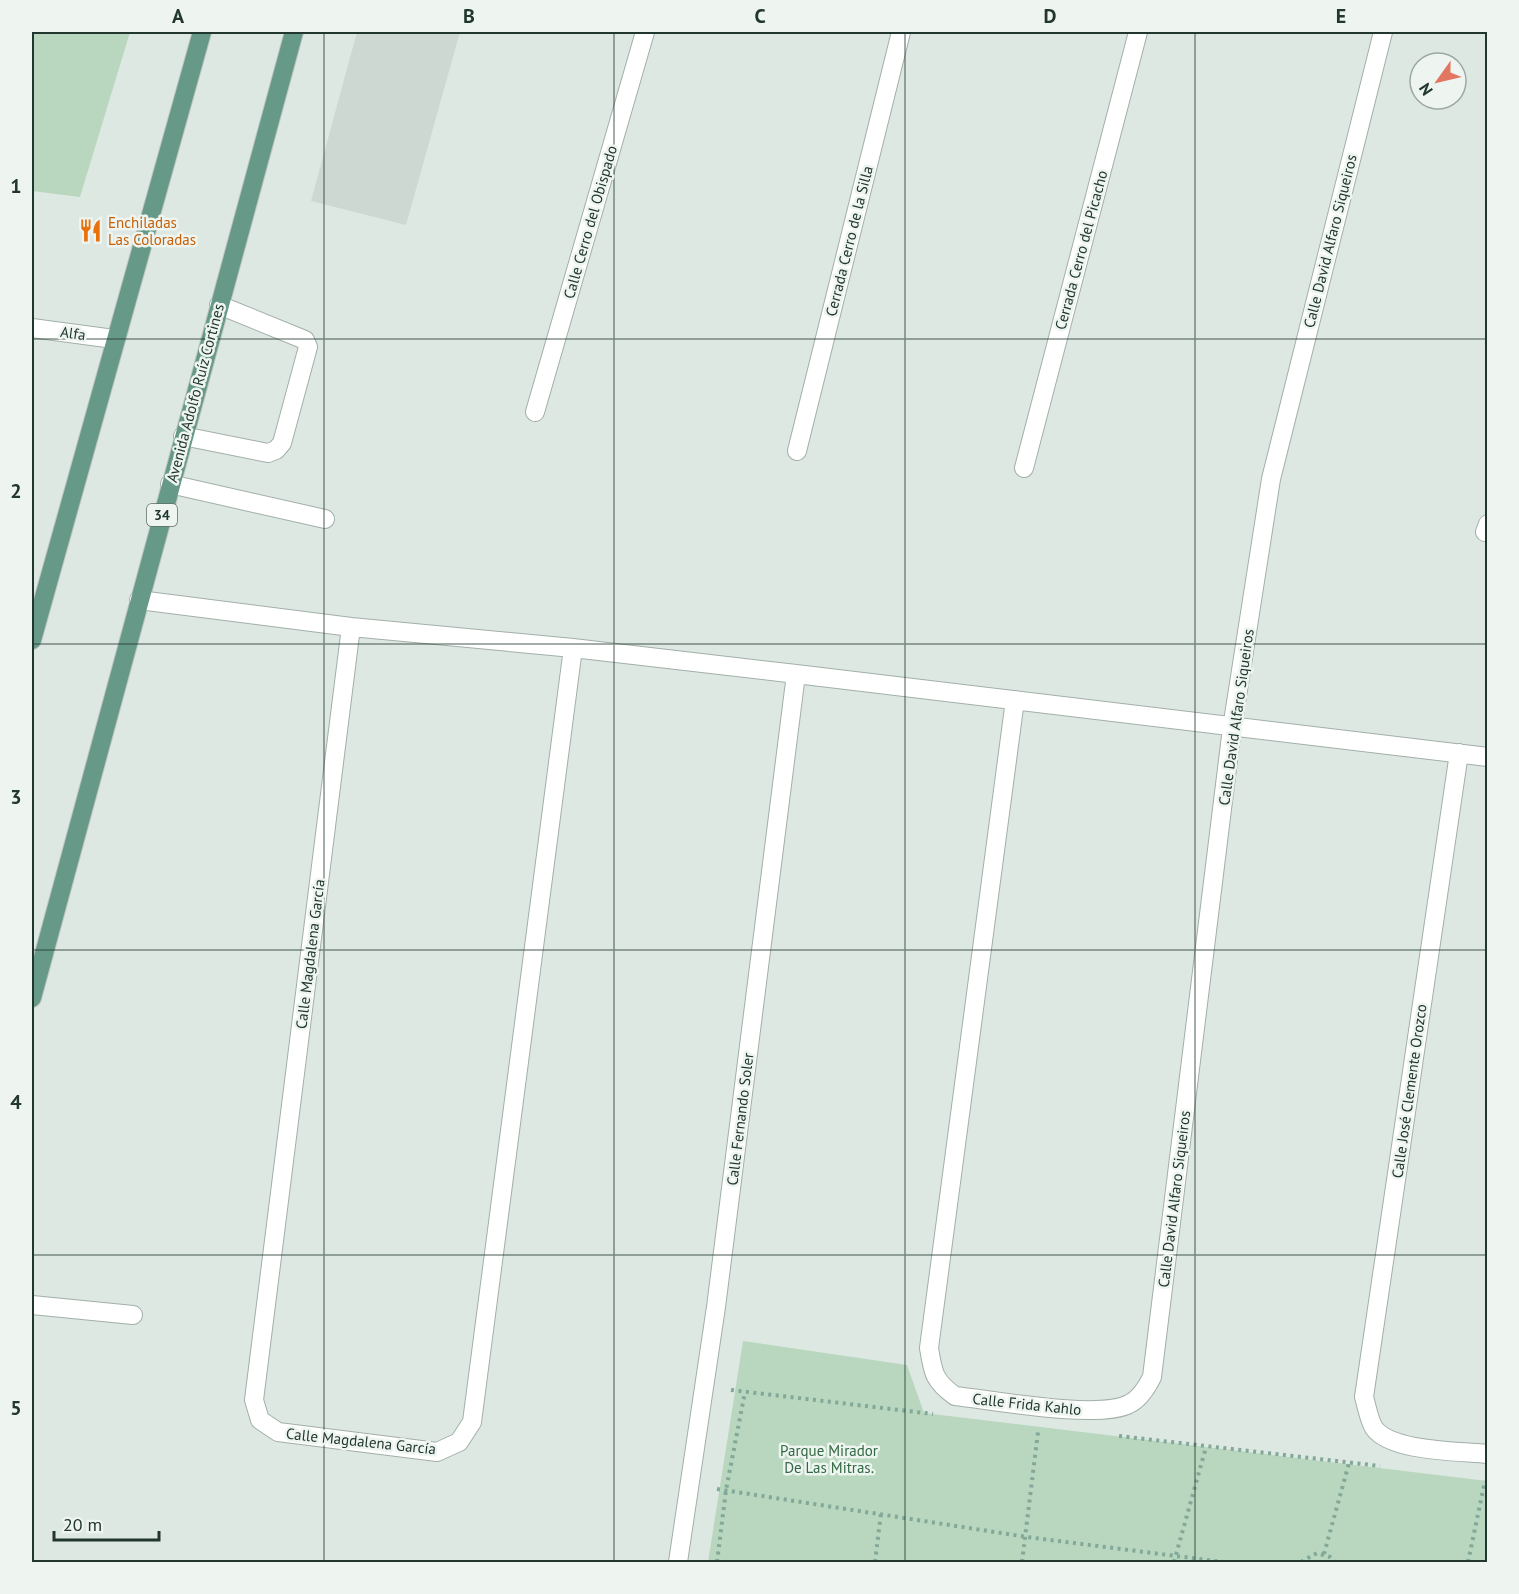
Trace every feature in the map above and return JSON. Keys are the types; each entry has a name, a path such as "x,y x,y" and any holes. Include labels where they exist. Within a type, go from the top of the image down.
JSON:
{"main road":[{"path":"32,640 114,339 202,32"},
{"name":"Avenida Adolfo Ruíz Cortines","path":"32,998 294,32"}],"street":[{"name":"Calle Cerro del Obispado","path":"535,412 645,32"},
{"name":"Cerrada Cerro de la Silla","path":"797,451 901,32"},
{"name":"Cerrada Cerro del Picacho","path":"1024,468 1138,32"},
{"name":"Calle David Alfaro Siqueiros","path":"1129,1404 1141,1395 1152,1377 1232,728 1274,469 1383,32"},
{"path":"183,436 268,453 276,450 282,443 308,347 305,340 219,305"},
{"name":"Alfa","path":"32,328 114,339"},
{"path":"170,484 325,519"},
{"path":"139,600 351,627 573,648 1488,757"},
{"name":"Calle Magdalena García","path":"351,627 254,1400 260,1420 278,1432 437,1452 459,1442 472,1422 573,648"},
{"name":"Calle Fernando Soler","path":"678,1563 717,1306 796,674"},
{"name":"Calle Frida Kahlo","path":"1015,700 929,1348 933,1375 942,1387 955,1396 1103,1411 1129,1404"},
{"name":"Calle José Clemente Orozco","path":"1459,753 1364,1397 1373,1427 1381,1436 1396,1444 1488,1454"},
{"path":"32,1305 133,1315"}],"path":[{"path":"717,1563 726,1490 745,1392"},
{"path":"1022,1563 1027,1537 1038,1427"},
{"path":"1175,1560 1206,1447"},
{"path":"1324,1554 1349,1462"},
{"path":"1468,1563 1485,1479"},
{"path":"691,1485 1175,1560 1223,1563"},
{"path":"875,1563 881,1513"},
{"path":"1301,1563 1311,1555 1324,1554 1335,1563"}],"shaded area":[{"path":"357,32 460,32 406,225 311,201"}],"green space":[{"path":"32,32 130,32 80,197 32,191"},
{"name":"Parque Mirador De Las Mitras.","path":"743,1341 907,1365 924,1413 1487,1481 1487,1562 708,1562"}],"place":[{"name":"Enchiladas Las Coloradas","path":"90,231"}]}
